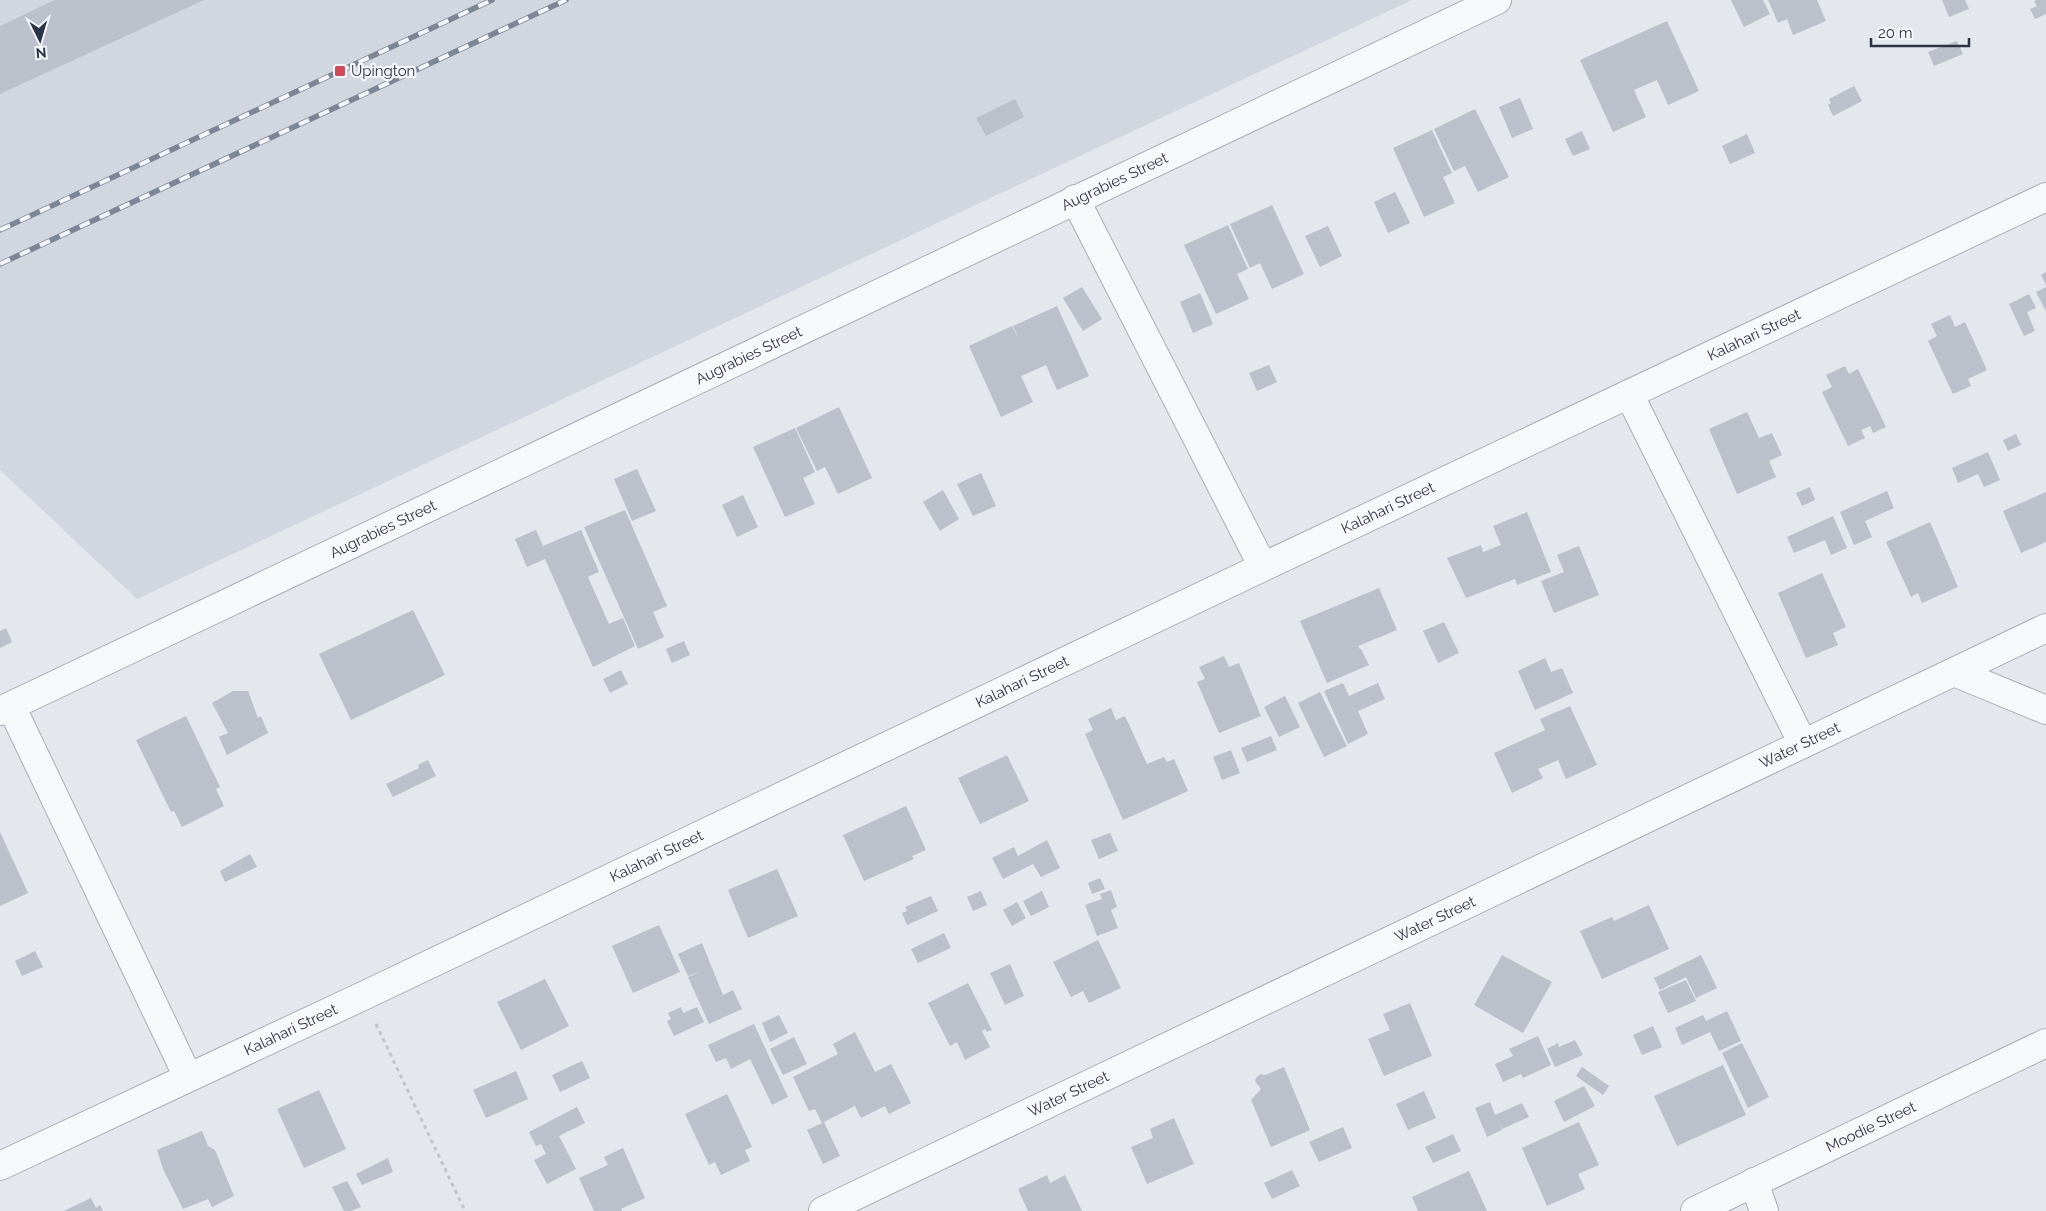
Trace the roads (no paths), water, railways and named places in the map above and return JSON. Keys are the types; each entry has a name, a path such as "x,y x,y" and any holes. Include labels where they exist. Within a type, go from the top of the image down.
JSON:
{"street":[{"name":"Augrabies Street","path":"5,708 1074,199 1497,0"},
{"name":"Kalahari Street","path":"0,1166 363,996 1263,567 2046,197"},
{"path":"1074,199 1263,567"},
{"path":"1629,394 1802,744"},
{"name":"Water Street","path":"823,1211 2046,628"},
{"path":"1954,672 2046,710"},
{"path":"5,708 188,1077"},
{"name":"Moodie Street","path":"1695,1211 2046,1044"},
{"path":"1754,1182 1764,1211"}],"railway":[{"path":"0,230 492,0"},
{"path":"0,264 566,0"}],"place":[{"name":"Upington","path":"340,71"}]}
